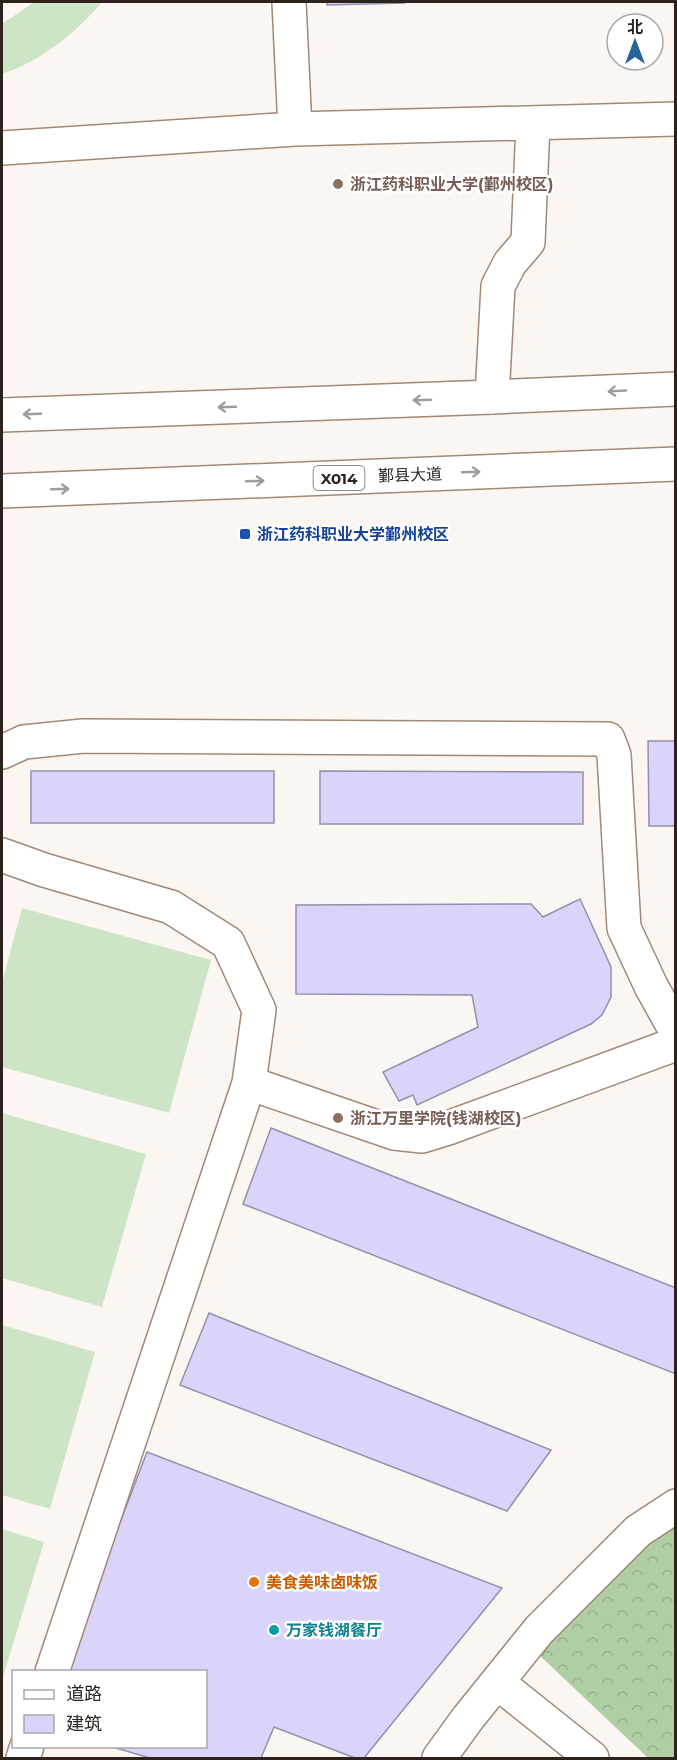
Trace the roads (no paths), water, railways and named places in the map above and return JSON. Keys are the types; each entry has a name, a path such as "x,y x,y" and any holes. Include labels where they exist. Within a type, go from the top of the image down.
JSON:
{"main road":[{"path":"289,2 295,129"},
{"path":"2,148 295,129 675,119"},
{"path":"492,397 498,286 510,262 528,242 533,123"},
{"path":"2,415 675,389"},
{"name":"鄞县大道","path":"2,491 675,464"},
{"path":"2,752 24,742 83,736 608,738 614,755 624,928 675,1031"},
{"path":"2,855 44,870 171,907 228,943 259,1010 249,1083 52,1670"},
{"path":"249,1083 394,1133 422,1136 675,1044"},
{"path":"439,1758 539,1630 638,1531 675,1506"},
{"path":"497,1682 592,1758"}],"place":[{"name":"浙江药科职业大学(鄞州校区)","path":"338,184"},
{"name":"浙江药科职业大学鄞州校区","path":"245,534"},
{"name":"浙江万里学院(钱湖校区)","path":"338,1118"},
{"name":"美食美味卤味饭","path":"254,1582"},
{"name":"万家钱湖餐厅","path":"274,1630"}]}
